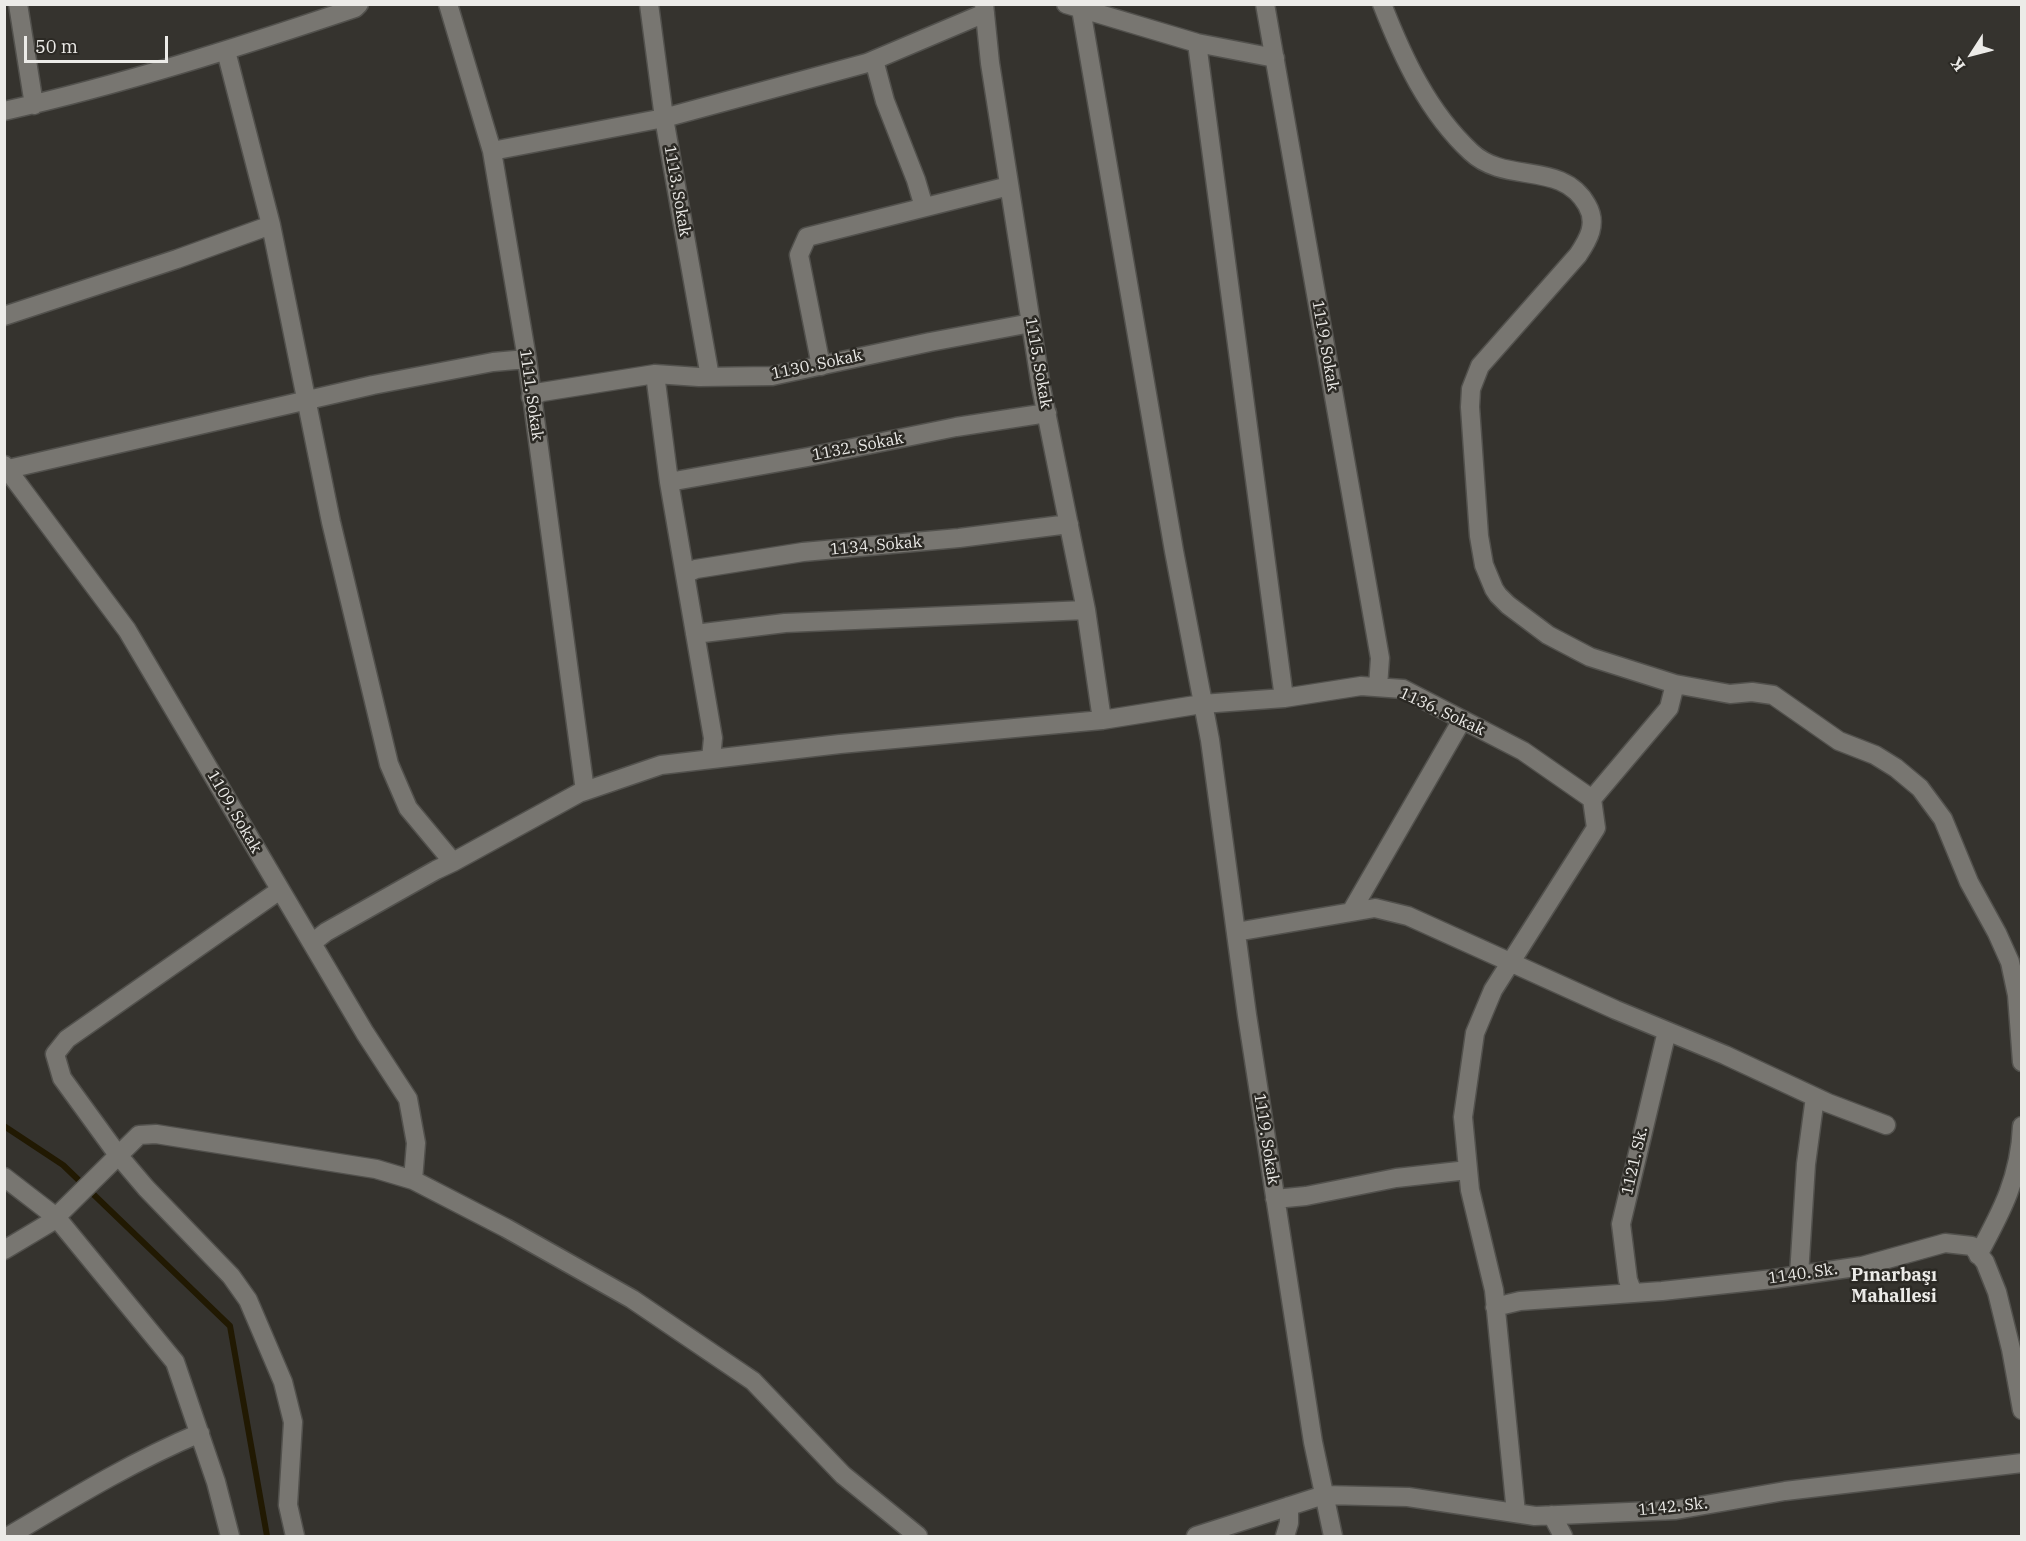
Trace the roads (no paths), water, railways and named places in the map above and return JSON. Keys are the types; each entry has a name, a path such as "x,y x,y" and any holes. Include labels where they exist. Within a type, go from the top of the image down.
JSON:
{"street":[{"path":"18,4 34,105"},
{"path":"4,111 72,96 226,51 355,8 359,4"},
{"name":"1111. Sokak","path":"448,4 492,151 527,359 585,791"},
{"name":"1113. Sokak","path":"649,4 664,118 710,377"},
{"name":"1119. Sokak","path":"1265,4 1380,658 1378,687"},
{"path":"1382,4 1400,49 1420,88 1457,138 1473,154 1489,165 1504,170 1547,176 1565,182 1578,191 1592,218 1588,240 1578,255 1480,366 1471,389 1470,407 1479,537 1484,565 1494,589 1508,605 1548,636 1590,657 1675,684 1730,694 1752,692 1773,695 1839,741 1875,755 1896,768 1920,788 1943,819 1969,882 2010,962 2017,995 2022,1062"},
{"path":"1074,7 1197,43 1275,58"},
{"name":"1119. Sokak","path":"1074,7 1096,88 1174,551 1210,740 1275,1199 1313,1442 1333,1536"},
{"path":"492,151 664,118 874,60 984,9"},
{"name":"1115. Sokak","path":"984,9 990,63 1031,323 1086,610 1102,720"},
{"path":"1197,43 1284,698"},
{"path":"226,51 271,225 331,522 389,764 408,808 453,862"},
{"path":"874,60 885,101 916,180 924,207"},
{"path":"821,366 799,255 807,237 1009,186"},
{"path":"4,316 177,259 271,225"},
{"name":"1130. Sokak","path":"531,397 542,392 655,374 710,377 772,376 1031,323"},
{"path":"6,468 373,385 493,362 527,359"},
{"path":"655,374 669,482 713,738 711,759"},
{"name":"1132. Sokak","path":"669,482 1047,413"},
{"name":"1109. Sokak","path":"6,468 127,630 365,1033 408,1099 416,1143 413,1180"},
{"name":"1134. Sokak","path":"685,574 696,569 803,552 959,538 1069,524"},
{"path":"695,634 785,623 1086,610"},
{"path":"1516,1513 1494,1290 1470,1190 1463,1117 1475,1034 1492,990 1596,828 1592,799 1669,708 1675,684"},
{"name":"1136. Sokak","path":"312,944 326,932 436,870 585,791 661,765 840,744 1102,720 1202,704 1284,698 1361,686 1378,687 1403,689 1524,751 1592,799"},
{"path":"1351,912 1462,720"},
{"path":"280,890 67,1039 55,1054 62,1078 115,1158 231,1276 248,1300 283,1382 293,1422 288,1505 295,1536"},
{"path":"1236,932 1375,908 1408,916 1725,1055 1815,1097 1886,1125"},
{"name":"1121. Sk.","path":"1633,1293 1628,1280 1621,1224 1667,1031"},
{"path":"1799,1275 1806,1164 1815,1097"},
{"path":"2022,1126 2021,1150 2012,1184 2000,1215 1978,1254 1985,1262 1997,1292 2022,1410"},
{"path":"4,1250 59,1214 138,1135 156,1134 376,1169 413,1180 506,1228 632,1299 753,1381 843,1475 918,1536"},
{"path":"1275,1199 1306,1196 1396,1178 1468,1170"},
{"path":"4,1177 59,1214 175,1362 216,1482 230,1536"},
{"name":"1140. Sk.","path":"1496,1307 1520,1301 1633,1293 1799,1275 1862,1266 1945,1243 1971,1246 1978,1254"},
{"path":"9,1536 162,1449 200,1433"},
{"name":"1142. Sk.","path":"1196,1536 1324,1495 1408,1497 1535,1516 1676,1510 1785,1491 2022,1463"},
{"path":"1285,1536 1289,1524 1289,1506"},
{"path":"1552,1515 1563,1536"}],"waterway":[{"path":"4,1126 63,1165 230,1326 267,1536"}],"district":[{"name":"Pınarbaşı Mahallesi","path":"1894,1286"}]}
